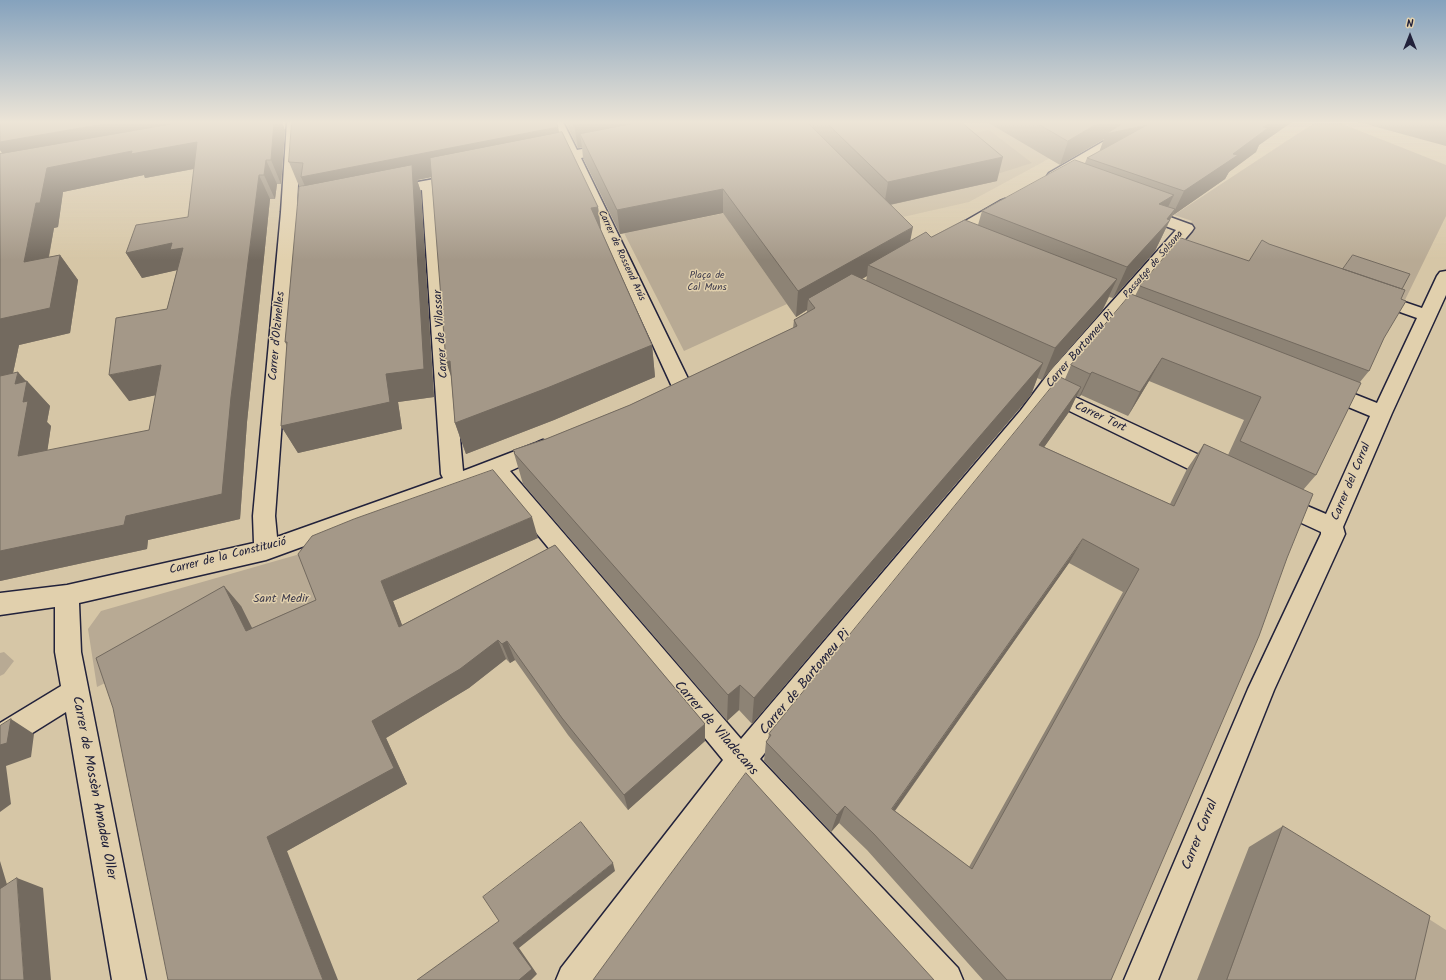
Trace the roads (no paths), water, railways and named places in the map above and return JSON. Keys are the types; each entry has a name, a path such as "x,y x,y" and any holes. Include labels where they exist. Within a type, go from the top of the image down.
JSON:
{"street":[{"name":"Carrer d'Olzinelles","path":"266,550 264,516 289,212 290,168"},
{"name":"Carrer de Rossend Arús","path":"579,168 684,390"},
{"path":"1039,185 1069,168"},
{"path":"376,195 474,175"},
{"name":"Carrer de Vilassar","path":"429,185 452,474 456,482"},
{"path":"947,243 1018,197"},
{"path":"289,212 338,203"},
{"name":"Passatge de Solsona","path":"1124,311 1186,228 1129,207"},
{"name":"Carrer del Corral","path":"1261,690 1333,534 1332,528 1382,413 1446,276"},
{"path":"1358,291 1428,316"},
{"path":"1099,300 1124,311"},
{"name":"Carrer Bartomeu Pi","path":"1038,388 1058,375 1124,311"},
{"path":"1308,383 1382,413"},
{"name":"Carrer Tort","path":"1038,388 1239,484"},
{"name":"Carrer de Bartomeu Pi","path":"573,980 741,760 1028,415 1038,388"},
{"name":"Carrer de la Constitució","path":"0,604 67,595 266,550 495,468 560,441"},
{"name":"Carrer de Viladecans","path":"495,468 741,760 946,980"},
{"path":"1260,494 1332,528"},
{"name":"Carrer de Mossèn Amadeu Oller","path":"67,595 68,652 129,980"},
{"name":"Carrer Corral","path":"1141,980 1261,690"},
{"path":"0,738 75,692"}],"park label":[{"name":"Plaça de Cal Muns","path":"707,282"},
{"name":"Sant Medir","path":"281,600"}]}
